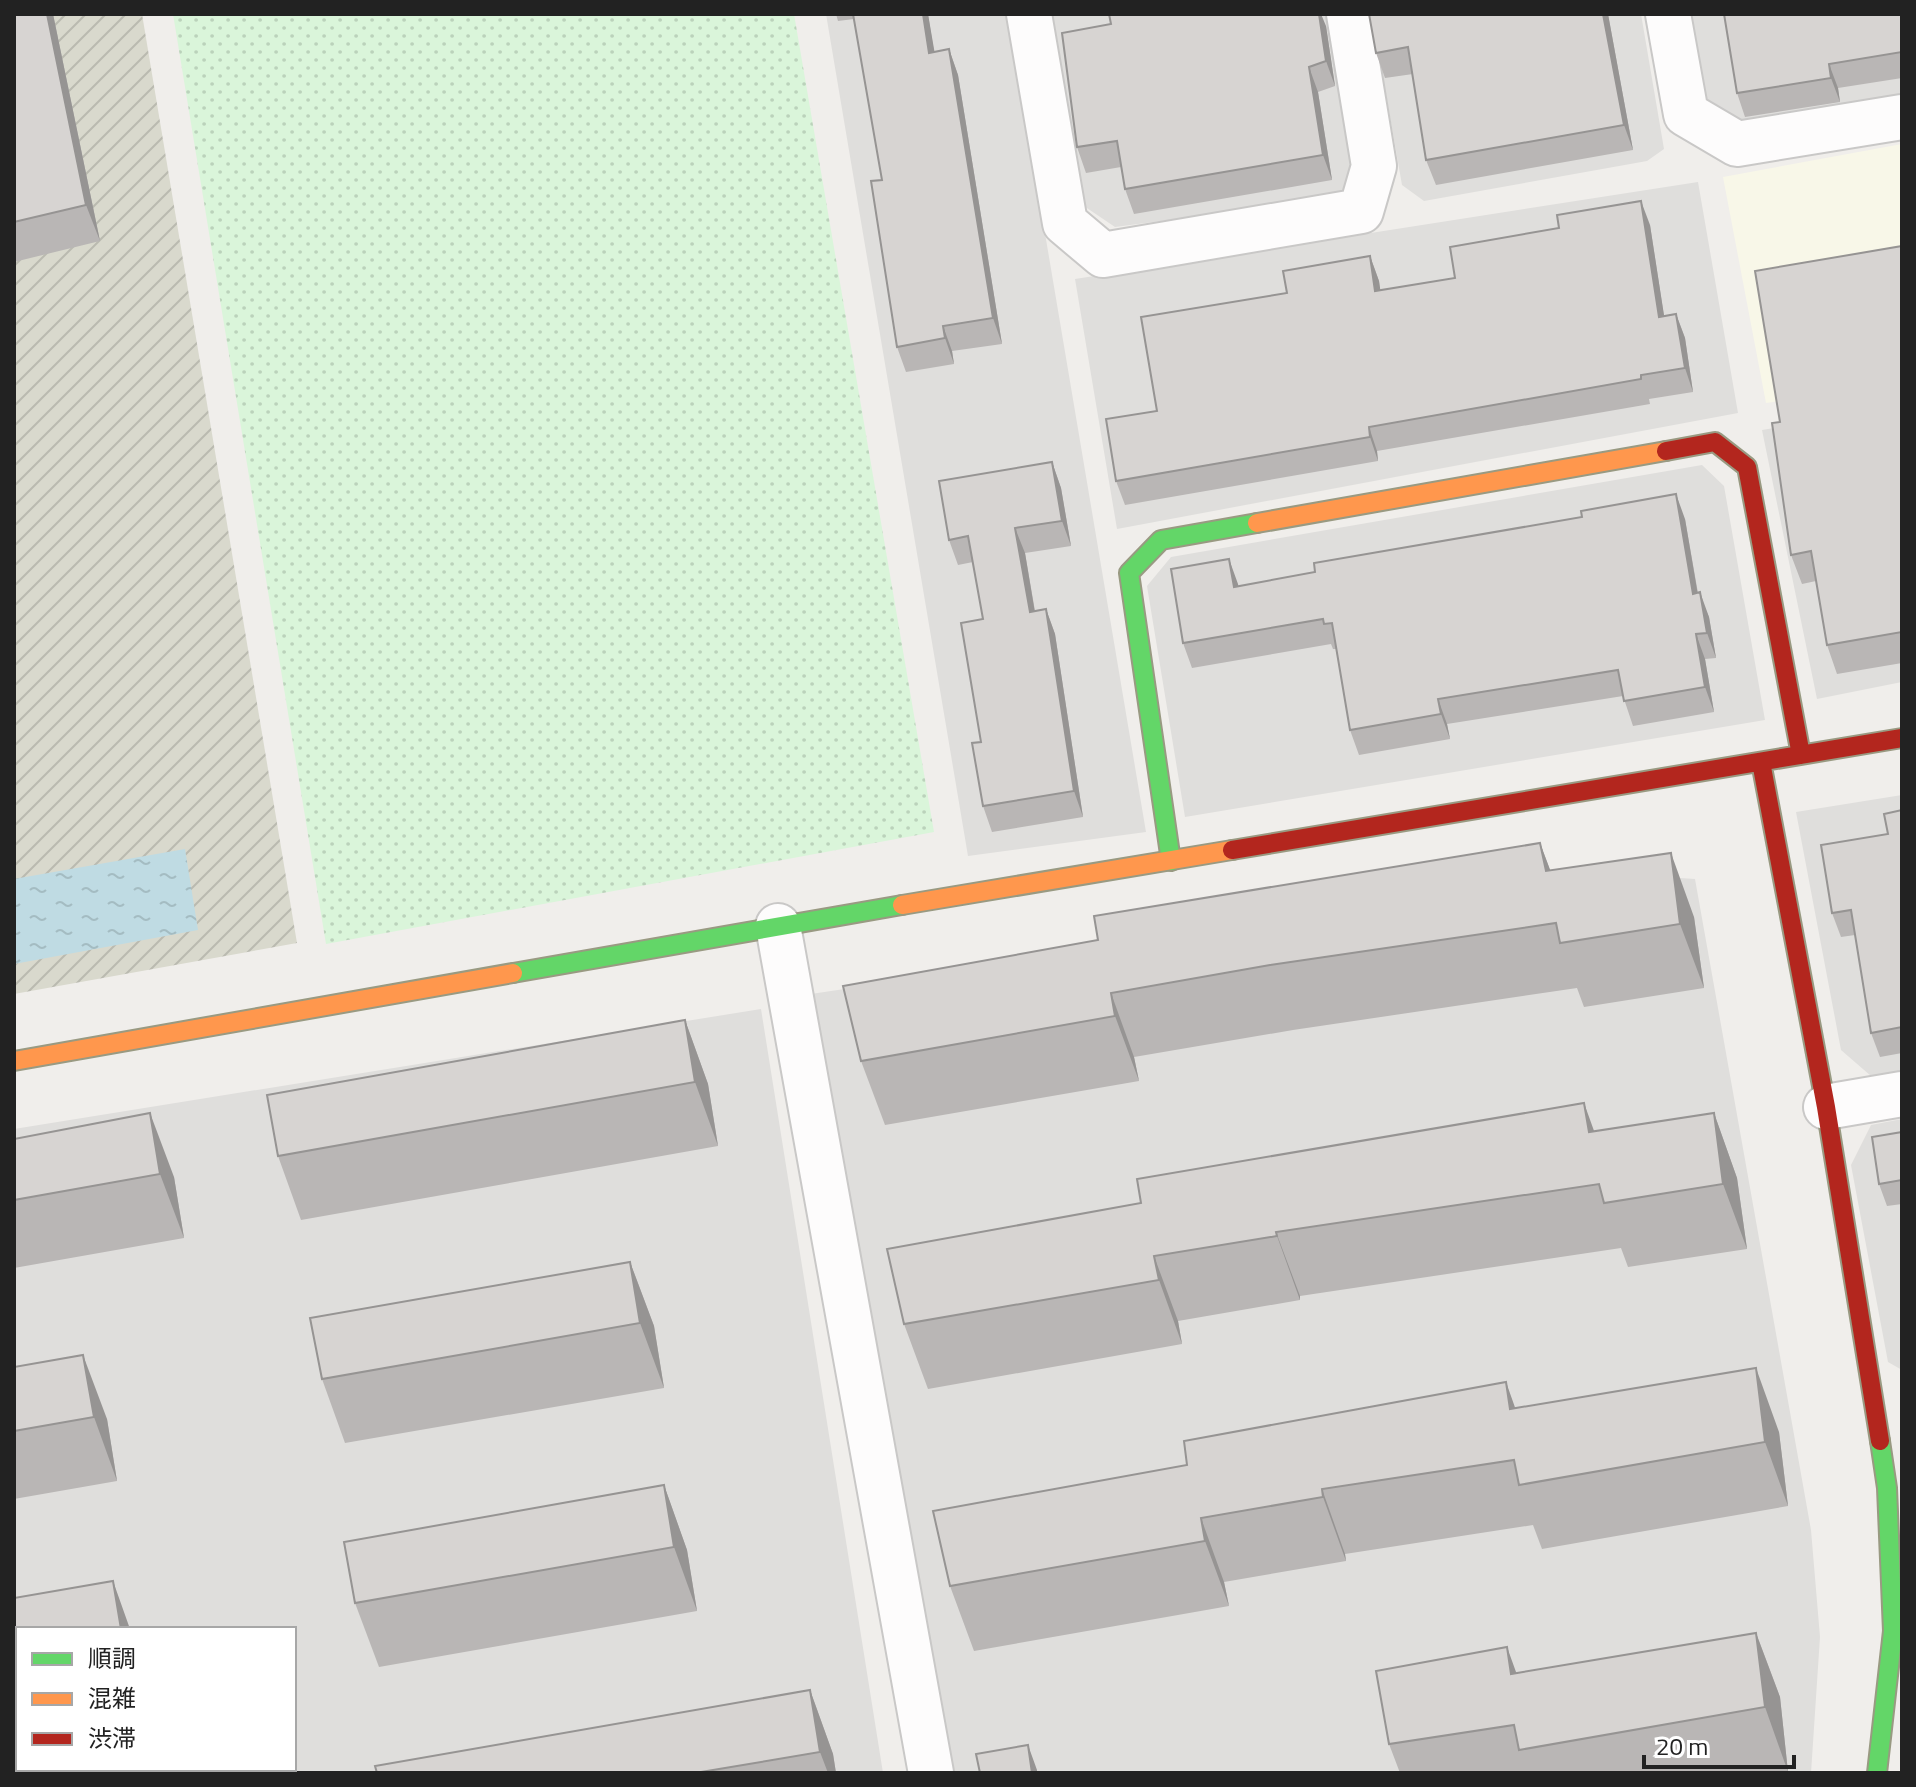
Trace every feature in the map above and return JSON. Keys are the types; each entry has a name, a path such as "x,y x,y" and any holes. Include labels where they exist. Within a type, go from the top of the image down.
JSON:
{"street":[{"path":"1029,14 1065,223 1103,255 1361,211 1374,166 1349,14"},
{"path":"1668,14 1686,114 1737,144 1902,117"},
{"path":"1171,861 1129,573 1161,540 1715,442 1747,467 1801,755"},
{"path":"14,1061 778,926 1902,738"},
{"path":"1761,762 1889,1421 1887,1488 1893,1631 1892,1726 1877,1773"},
{"path":"778,926 931,1773"},
{"path":"1826,1107 1902,1094"}],"shaded area":[{"path":"14,14 142,14 297,943 14,994"},
{"path":"826,14 1008,14 1146,832 968,856"},
{"path":"1047,14 1333,14 1358,158 1345,197 1115,227 1075,200"},
{"path":"1372,14 1641,14 1664,149 1647,161 1424,201 1402,185"},
{"path":"1690,14 1902,14 1902,96 1742,128 1707,109"},
{"path":"1902,144 1902,384 1766,403 1723,177"},
{"path":"1698,182 1738,413 1117,529 1075,279"},
{"path":"1902,407 1902,682 1817,699 1762,430"},
{"path":"1702,465 1724,486 1765,720 1185,817 1147,586 1171,557"},
{"path":"1902,795 1902,1072 1871,1076 1841,1050 1796,812"},
{"path":"1591,872 1695,879 1811,1530 1820,1637 1811,1773 946,1773 811,994 1252,928"},
{"path":"761,1009 883,1773 14,1773 14,1129"},
{"path":"1902,1119 1902,1370 1888,1362 1851,1165 1871,1125"}],"green space":[{"path":"173,14 794,14 934,832 326,944"}],"water":[{"path":"185,849 198,930 14,964 14,879"}],"building":[{"path":"14,14 47,14 86,205 14,222"},
{"path":"853,14 923,14 929,53 949,49 993,318 943,326 945,338 897,347 871,181 882,180"},
{"path":"1109,14 1319,14 1326,61 1309,67 1323,155 1125,189 1117,141 1077,147 1062,33 1111,24"},
{"path":"1369,14 1603,14 1624,125 1426,160 1408,47 1376,53"},
{"path":"1724,14 1902,14 1902,52 1829,64 1831,78 1737,93"},
{"path":"1641,201 1659,317 1676,314 1685,368 1641,375 1641,379 1369,427 1370,437 1116,481 1106,419 1157,411 1141,317 1287,293 1283,271 1370,256 1375,291 1455,278 1450,247 1559,228 1557,215"},
{"path":"1902,246 1902,632 1827,645 1811,551 1791,555 1772,423 1780,422 1755,271"},
{"path":"1052,462 1062,521 1015,528 1030,612 1046,609 1074,791 983,806 972,743 981,742 961,623 983,619 968,536 949,540 939,481"},
{"path":"1676,494 1693,594 1700,592 1707,633 1696,634 1705,687 1624,701 1618,670 1438,699 1441,714 1350,730 1332,623 1324,624 1323,619 1183,643 1171,569 1229,559 1234,587 1315,572 1314,563 1582,517 1581,511"},
{"path":"1902,810 1902,1027 1871,1033 1851,910 1832,913 1821,845 1888,834 1884,814"},
{"path":"1540,843 1546,871 1671,853 1680,924 1560,943 1556,923 1270,965 1111,993 1115,1016 861,1061 843,986 1098,940 1094,916"},
{"path":"685,1020 695,1082 278,1156 267,1095"},
{"path":"1584,1103 1589,1132 1714,1113 1723,1184 1604,1203 1599,1184 1276,1232 1277,1236 1154,1256 1159,1280 904,1324 887,1249 1141,1203 1137,1179"},
{"path":"150,1113 160,1174 14,1200 14,1139"},
{"path":"1902,1132 1902,1180 1879,1184 1872,1137"},
{"path":"630,1262 640,1323 322,1379 310,1318"},
{"path":"83,1355 94,1417 14,1431 14,1367"},
{"path":"1756,1368 1765,1442 1519,1485 1514,1460 1322,1489 1323,1497 1201,1518 1205,1541 950,1586 933,1511 1187,1465 1184,1441 1506,1382 1510,1409"},
{"path":"664,1485 674,1547 355,1603 344,1542"},
{"path":"113,1581 121,1627 16,1627 14,1662 14,1598"},
{"path":"1756,1633 1765,1707 1519,1750 1514,1725 1389,1744 1376,1671 1507,1647 1511,1674"},
{"path":"810,1690 820,1752 695,1773 377,1773 375,1766"},
{"path":"1028,1745 1032,1773 980,1773 976,1754"}],"traffic: fast":[{"path":"1171,861 1129,573 1161,540 1257,523"},
{"path":"513,973 902,905"},
{"path":"1877,1773 1893,1631 1887,1488 1880,1441"}],"traffic: slow":[{"path":"1257,523 1666,451"},
{"path":"902,905 1232,850"},
{"path":"14,1061 513,973"}],"traffic: jam":[{"path":"1666,451 1715,442 1747,467 1801,755"},
{"path":"1232,850 1902,738"},
{"path":"1761,762 1826,1107 1880,1441"}]}
